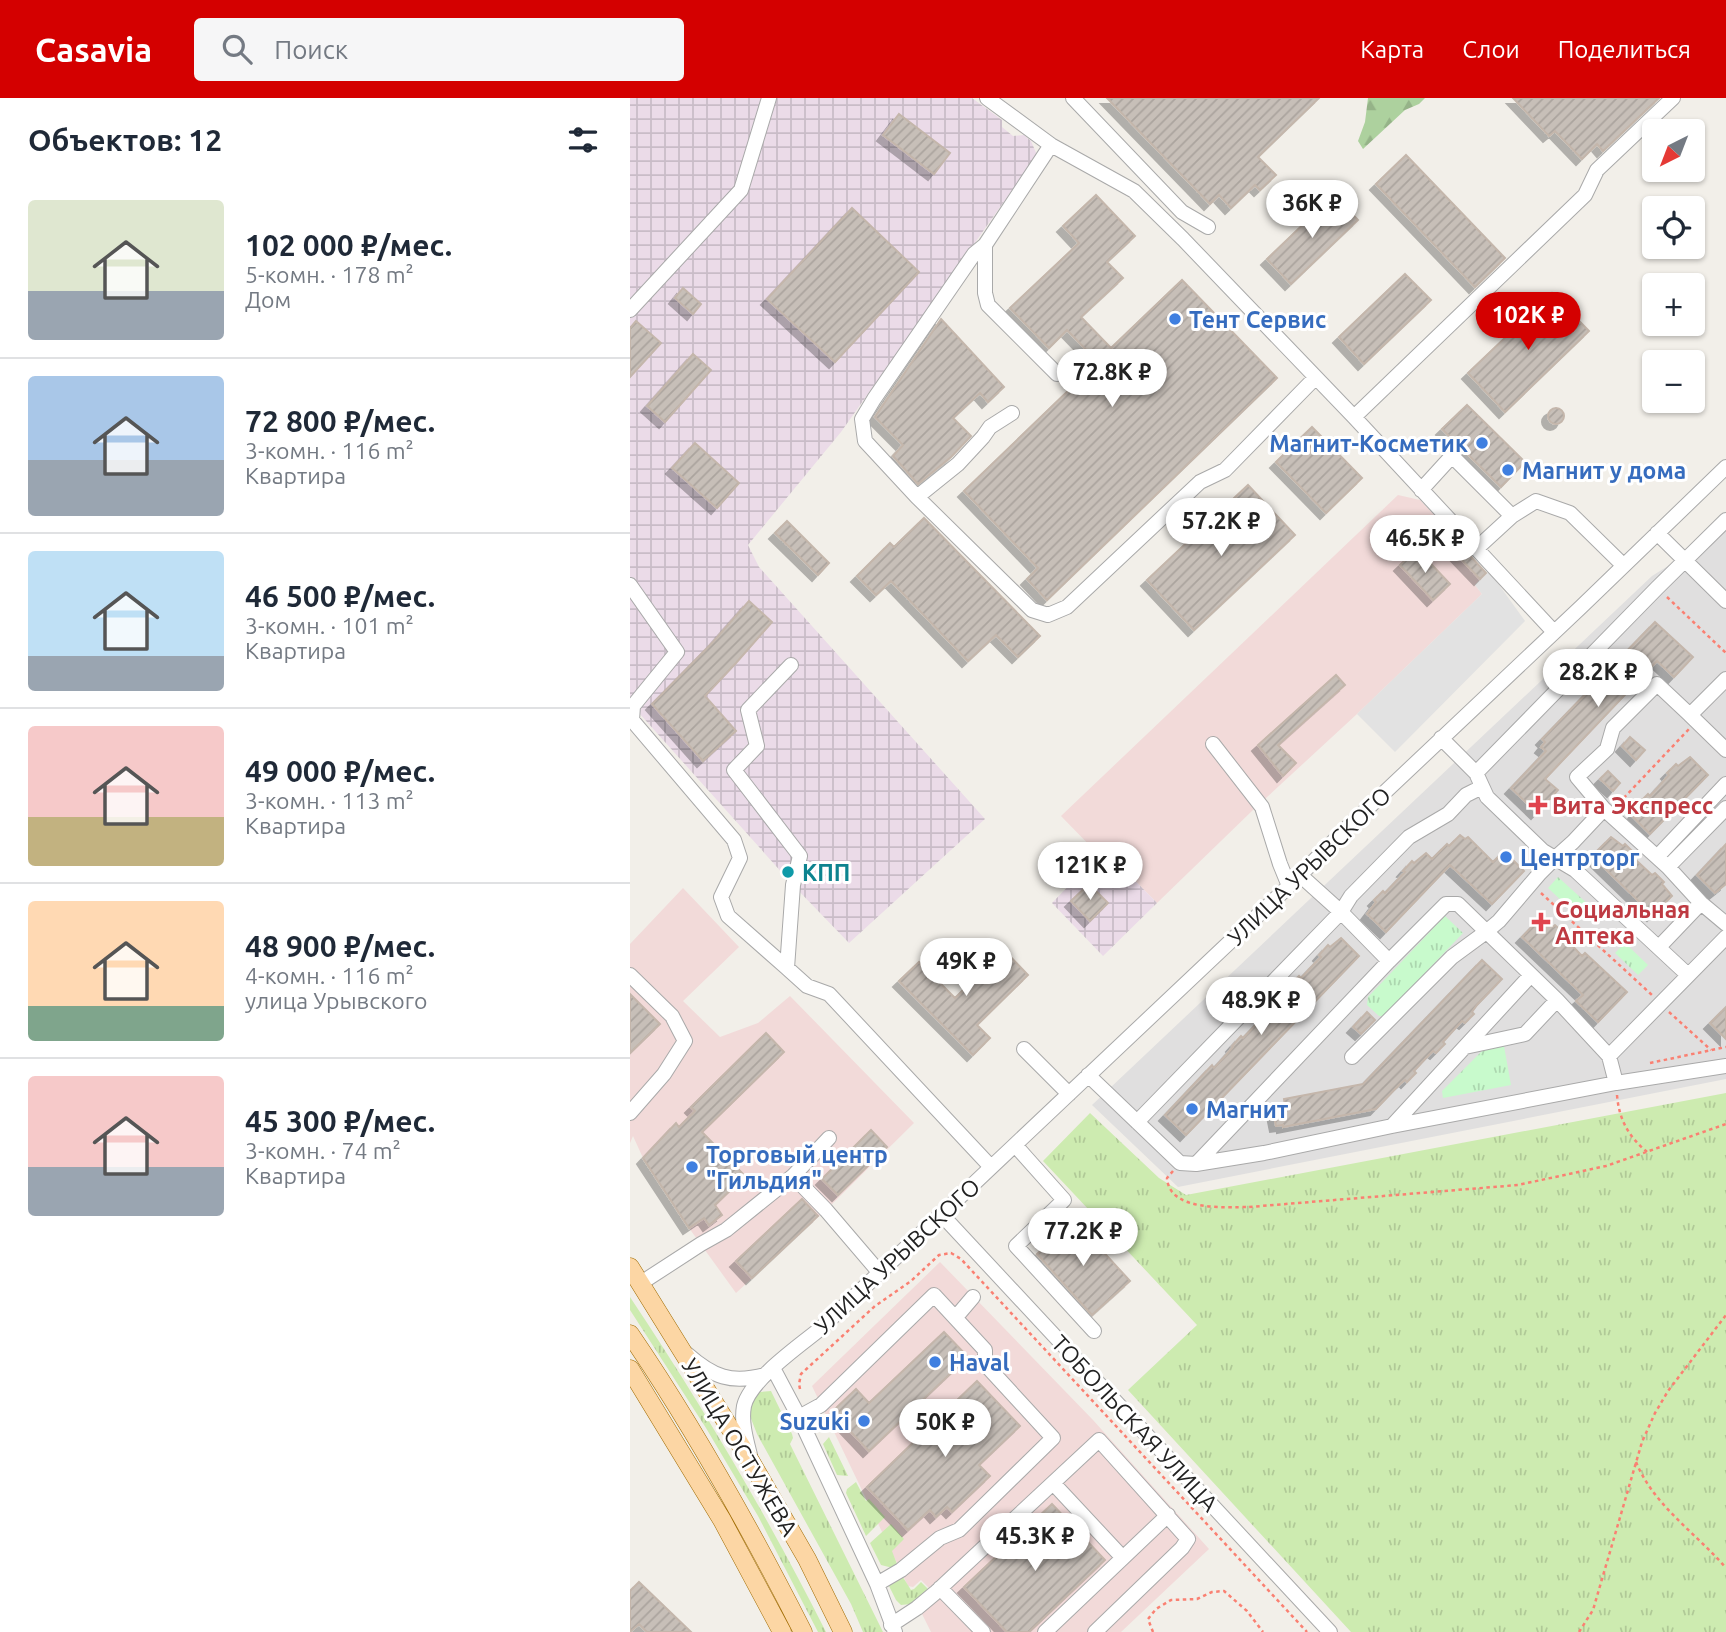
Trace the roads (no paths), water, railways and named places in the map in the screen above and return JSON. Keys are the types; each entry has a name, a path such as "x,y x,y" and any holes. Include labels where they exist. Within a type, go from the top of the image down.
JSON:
{"main road":[{"name":"УЛИЦА ОСТУЖЕВА","path":"630,1267 751,1462 807,1559 843,1632"},
{"name":"УЛИЦА ОСТУЖЕВА","path":"630,1334 712,1465 764,1556 803,1632"},
{"path":"631,1371 722,1520 782,1632"}],"street":[{"path":"630,310 741,190 769,98"},
{"path":"987,98 1051,145 1134,191 1354,417 1554,632"},
{"path":"1073,98 1182,212 1208,227"},
{"path":"1354,417 1585,195 1597,170 1673,98"},
{"path":"1051,145 985,245 974,254 862,419 865,441 917,497 1032,610 1048,615 1066,607 1200,482 1225,470 1315,378"},
{"path":"985,245 985,293 988,306 1057,374"},
{"path":"917,497 958,464 990,427 1012,413"},
{"path":"1421,490 1452,456 1512,516"},
{"name":"УЛИЦА УРЫВСКОГО","path":"751,1462 744,1428 744,1410 748,1396 769,1372 820,1329 1295,881 1349,826 1726,467"},
{"path":"1476,549 1512,516 1536,501 1570,513 1623,565"},
{"path":"1137,1122 1341,912 1350,895 1409,837 1448,814 1657,588 1726,520"},
{"path":"1657,533 1726,601"},
{"path":"630,585 677,652 633,706 632,720 734,840 740,858 721,897 728,916 807,986 829,994 991,1167"},
{"path":"787,968 793,885 800,856 734,769 757,746 748,710 792,666"},
{"path":"1693,718 1726,679"},
{"path":"1726,750 1657,684 1613,728 1607,749 1577,777 1607,811 1726,925"},
{"path":"1441,738 1479,780 1487,797 1543,851 1574,870 1688,975"},
{"path":"1213,744 1262,807 1280,864 1295,881 1341,912 1389,961"},
{"path":"1662,862 1726,784"},
{"path":"1662,862 1726,808"},
{"path":"1353,1058 1452,957 1499,921 1554,859 1607,811"},
{"path":"1659,947 1701,903"},
{"path":"1196,1164 1446,904 1458,904 1557,1000 1609,1056 1616,1083"},
{"path":"1609,1056 1726,937"},
{"path":"630,975 672,1016 685,1041 664,1074 630,1113"},
{"path":"1392,1126 1531,975"},
{"path":"1465,1047 1525,1034 1557,1000"},
{"path":"1024,1049 1069,1094"},
{"path":"1088,1075 1180,1163 1196,1164 1616,1083 1726,1066"},
{"path":"641,1283 726,1230 793,1176 829,1138"},
{"path":"1015,1145 1064,1200 1016,1246 1094,1331"},
{"path":"793,1176 879,1272"},
{"name":"ТОБОЛЬСКАЯ УЛИЦА","path":"941,1214 1330,1632"},
{"path":"803,1415 821,1405 934,1295 985,1350 985,1364 1053,1438 959,1530 940,1538 901,1570 877,1584"},
{"path":"956,1317 973,1297"},
{"path":"680,1347 706,1369 726,1378 742,1380 769,1372 803,1415 877,1584 893,1629 1099,1440 1188,1539 1182,1548 1095,1632"},
{"path":"1053,1483 1123,1558"},
{"path":"1045,1632 1168,1515"},
{"path":"940,1588 983,1632"}],"place":[{"name":"Тент Сервис","path":"1175,319"},
{"name":"Магнит-Косметик","path":"1482,443"},
{"name":"Магнит у дома","path":"1508,470"},
{"name":"Вита Экспресс","path":"1538,805"},
{"name":"Центрторг","path":"1506,857"},
{"name":"КПП","path":"788,872"},
{"name":"Социальная Аптека","path":"1541,922"},
{"name":"Магнит","path":"1192,1109"},
{"name":"Торговый центр \"Гильдия\"","path":"692,1167"},
{"name":"Haval","path":"935,1362"},
{"name":"Suzuki","path":"864,1421"}]}
